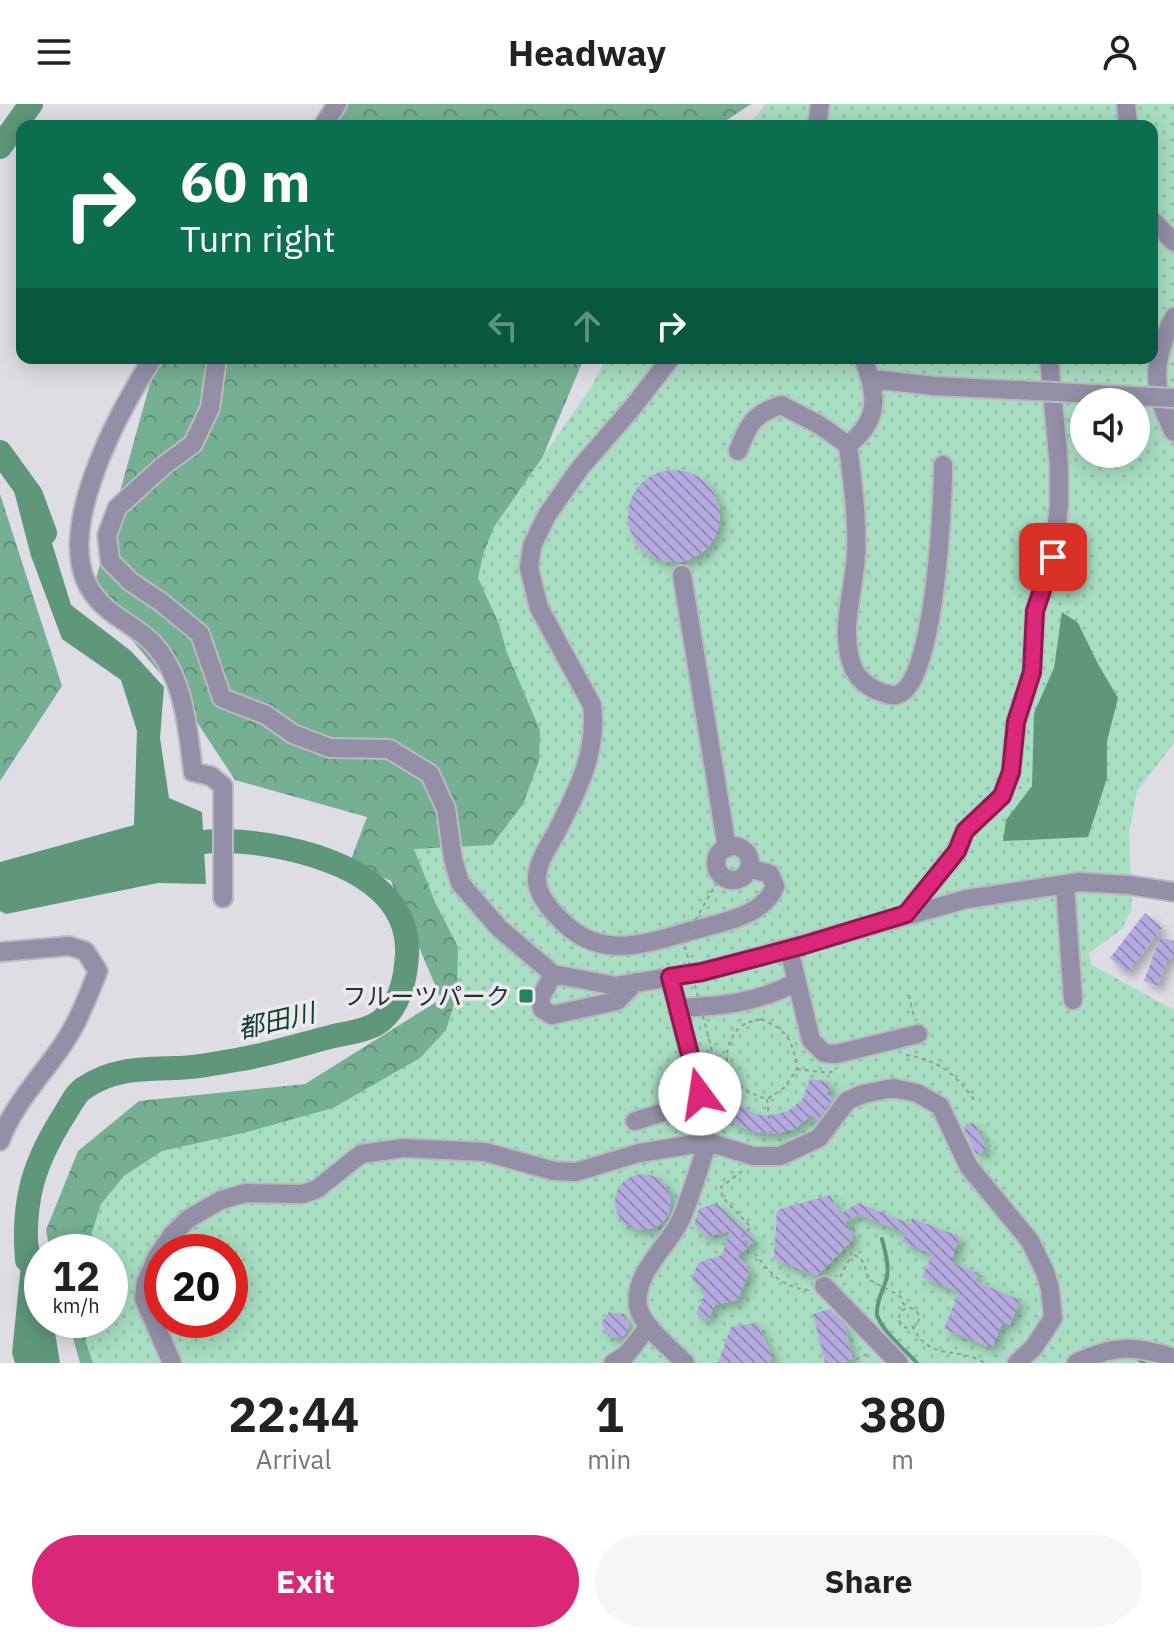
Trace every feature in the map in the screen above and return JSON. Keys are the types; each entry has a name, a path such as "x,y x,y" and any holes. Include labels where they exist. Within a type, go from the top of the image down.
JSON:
{"street":[{"path":"1158,226 1174,242"},
{"path":"1158,359 1161,341 1174,317"},
{"path":"149,364 125,402 90,484 78,559 83,578 108,612 156,646 170,669 182,701 193,772 211,776 223,786 223,898"},
{"path":"216,364 210,408 193,444 163,466 117,508 107,535 110,561 131,582 200,634 222,698 266,715 293,734 330,748 389,749 430,774 446,809 453,859 460,883 499,928 553,974 616,986 702,972 967,899 1079,882 1174,892"},
{"path":"666,364 580,468 547,515 532,546 529,568 539,608 592,705 594,734 584,772 572,802 540,860 536,880 554,913 572,931 595,942 626,947 715,924 765,905 775,886 770,874 749,868"},
{"path":"848,445 863,433 872,419 871,379 865,364"},
{"path":"906,914 957,851 965,831 1002,796 1011,772 1016,722 1032,672 1035,611 1053,557 1059,505 1059,467 1050,364"},
{"path":"1157,364 1155,377 1174,432"},
{"path":"871,379 934,386 1174,398"},
{"path":"738,451 752,419 781,405 818,424 848,445 854,494 856,555 849,604 848,647 854,670 861,680 871,689 892,696 908,688 922,655 939,553 943,465"},
{"path":"682,575 727,848"},
{"path":"727,848 740,848 747,854 749,868 742,878 735,880 721,875 716,864 718,856 727,848"},
{"path":"1065,885 1073,1000"},
{"path":"0,952 69,946 85,951 98,971 80,1016 62,1045 31,1083 8,1119 0,1141"},
{"path":"789,949 811,1040 824,1053 836,1054 918,1034"},
{"path":"553,974 540,999 542,1009 552,1015 617,1001 636,982"},
{"path":"635,1121 694,1103 700,1094 670,977"},
{"path":"678,1008 736,1005 797,982"},
{"path":"172,1363 144,1299 146,1282 157,1257 172,1235 188,1219 221,1200 246,1193 303,1194 317,1189 361,1154 404,1148 485,1152 554,1171 576,1172 639,1153 708,1142 761,1156 780,1156 819,1138 847,1101 893,1088 917,1093 940,1106 969,1167 1030,1241 1045,1272 1053,1318 1034,1347 1017,1363"},
{"path":"685,1363 649,1326 638,1309 641,1277 659,1256 681,1220 708,1142"},
{"path":"824,1286 899,1363"},
{"path":"613,1363 626,1355 649,1326"},
{"path":"1076,1363 1109,1348 1134,1347 1174,1358"}],"path":[{"path":"708,1142 737,1111 722,1090 685,946 692,926 721,875"},
{"path":"761,1019 778,1026 793,1044 797,1069 784,1088 767,1099 749,1092 732,1078 726,1056 731,1037 743,1025 761,1019"},
{"path":"895,1056 907,1055 932,1061 956,1075 975,1101"},
{"path":"797,1069 828,1073 841,1069"},
{"path":"767,1099 772,1144 721,1187 722,1197 751,1227 742,1237 776,1278 791,1288 809,1290 836,1283 856,1242 853,1217"},
{"path":"852,1254 861,1258 868,1279 874,1285 900,1296 906,1309"},
{"path":"912,1307 919,1314 917,1324 907,1328 903,1326 900,1323 903,1310 912,1307"},
{"path":"899,1329 903,1326"},
{"path":"912,1326 917,1340 934,1356"},
{"path":"953,1358 978,1358 985,1363"}],"green space":[{"path":"341,104 751,104 727,120 333,120"},
{"path":"155,364 581,364 526,497 576,690 514,1007 128,1239 128,1234 47,1234 78,1151 139,1101 305,1084 441,999 391,881 350,862 367,817 235,780 181,698 92,593"},
{"path":"0,494 62,686 0,781"},
{"path":"73,1338 115,1338 123,1363 80,1363"}],"shaded area":[{"path":"765,104 1174,104 1174,743 1137,791 1129,832 1132,908 1122,929 1089,953 1092,965 1174,1010 1174,1363 93,1363 86,1338 128,1338 128,1234 92,1234 101,1204 124,1176 162,1151 333,1108 420,1058 446,1030 457,995 458,947 435,902 414,849 492,845 523,804 539,761 540,730 478,578 483,554 494,527 592,386 603,364 1158,364 1158,120 752,120"},
{"path":"8,468 43,514 71,605 131,651 164,687 160,738 169,798 202,812 206,884 158,883 6,914 0,911 0,862 134,825 137,731 121,680 62,639 31,556"},
{"path":"1062,612 1078,623 1118,698 1107,741 1107,778 1088,837 1003,841 1006,820 1032,786 1034,713 1054,668"},
{"path":"28,1195 36,1234 24,1234"},
{"path":"24,1234 24,1338 56,1338 60,1363 15,1363 12,1353"}],"building":[{"path":"674,470 692,474 706,484 716,498 720,516 716,534 706,548 692,558 674,562 656,558 642,548 632,534 628,516 632,498 642,484 656,474"},
{"path":"1145,913 1162,928 1127,973 1110,958"},
{"path":"1160,937 1174,941 1174,957 1171,956 1166,962 1158,986 1144,981"},
{"path":"810,1079 831,1082 827,1095 834,1098 817,1121 812,1115 794,1129 774,1134 754,1132 726,1116 738,1104 755,1114 769,1116 788,1111 802,1100"},
{"path":"967,1123 975,1124 987,1149 976,1154 964,1128"},
{"path":"643,1174 663,1182 671,1202 663,1222 643,1230 623,1222 615,1202 623,1182"},
{"path":"830,1195 840,1214 858,1203 910,1224 912,1218 960,1237 951,1262 978,1273 975,1281 1020,1300 1010,1325 1003,1322 992,1348 944,1329 959,1292 922,1277 932,1254 902,1242 906,1233 860,1215 861,1212 845,1222 854,1238 817,1276 774,1259 777,1210"},
{"path":"716,1203 755,1240 738,1256 750,1270 738,1300 715,1305 708,1320 696,1314 705,1293 692,1279 698,1263 722,1255 730,1231 707,1237 694,1224 699,1209"},
{"path":"830,1309 844,1324 853,1359 843,1363 825,1363 813,1314"},
{"path":"609,1312 624,1314 630,1326 622,1338 608,1336 601,1323"},
{"path":"757,1323 773,1357 770,1363 718,1363 731,1327"}],"waterway":[{"path":"19,120 31,104"},
{"path":"0,147 16,125"},
{"path":"0,452 31,495 45,533"},
{"name":"都田川","path":"26,1234 28,1201 45,1148 84,1088 117,1073 191,1067 248,1058 364,1029 377,1024 388,1014 401,990 407,954 403,925 390,901 369,882 314,855 283,848 227,841 173,845"},
{"path":"882,1239 887,1272 877,1314 888,1333 917,1363"},
{"path":"1137,1358 1144,1363"}],"place":[{"name":"フルーツパーク","path":"526,996"}],"route":[{"path":"700,1094 670,977 702,972 801,946 906,914 957,851 965,831 1002,796 1011,772 1016,722 1032,672 1035,611 1053,557"}]}
